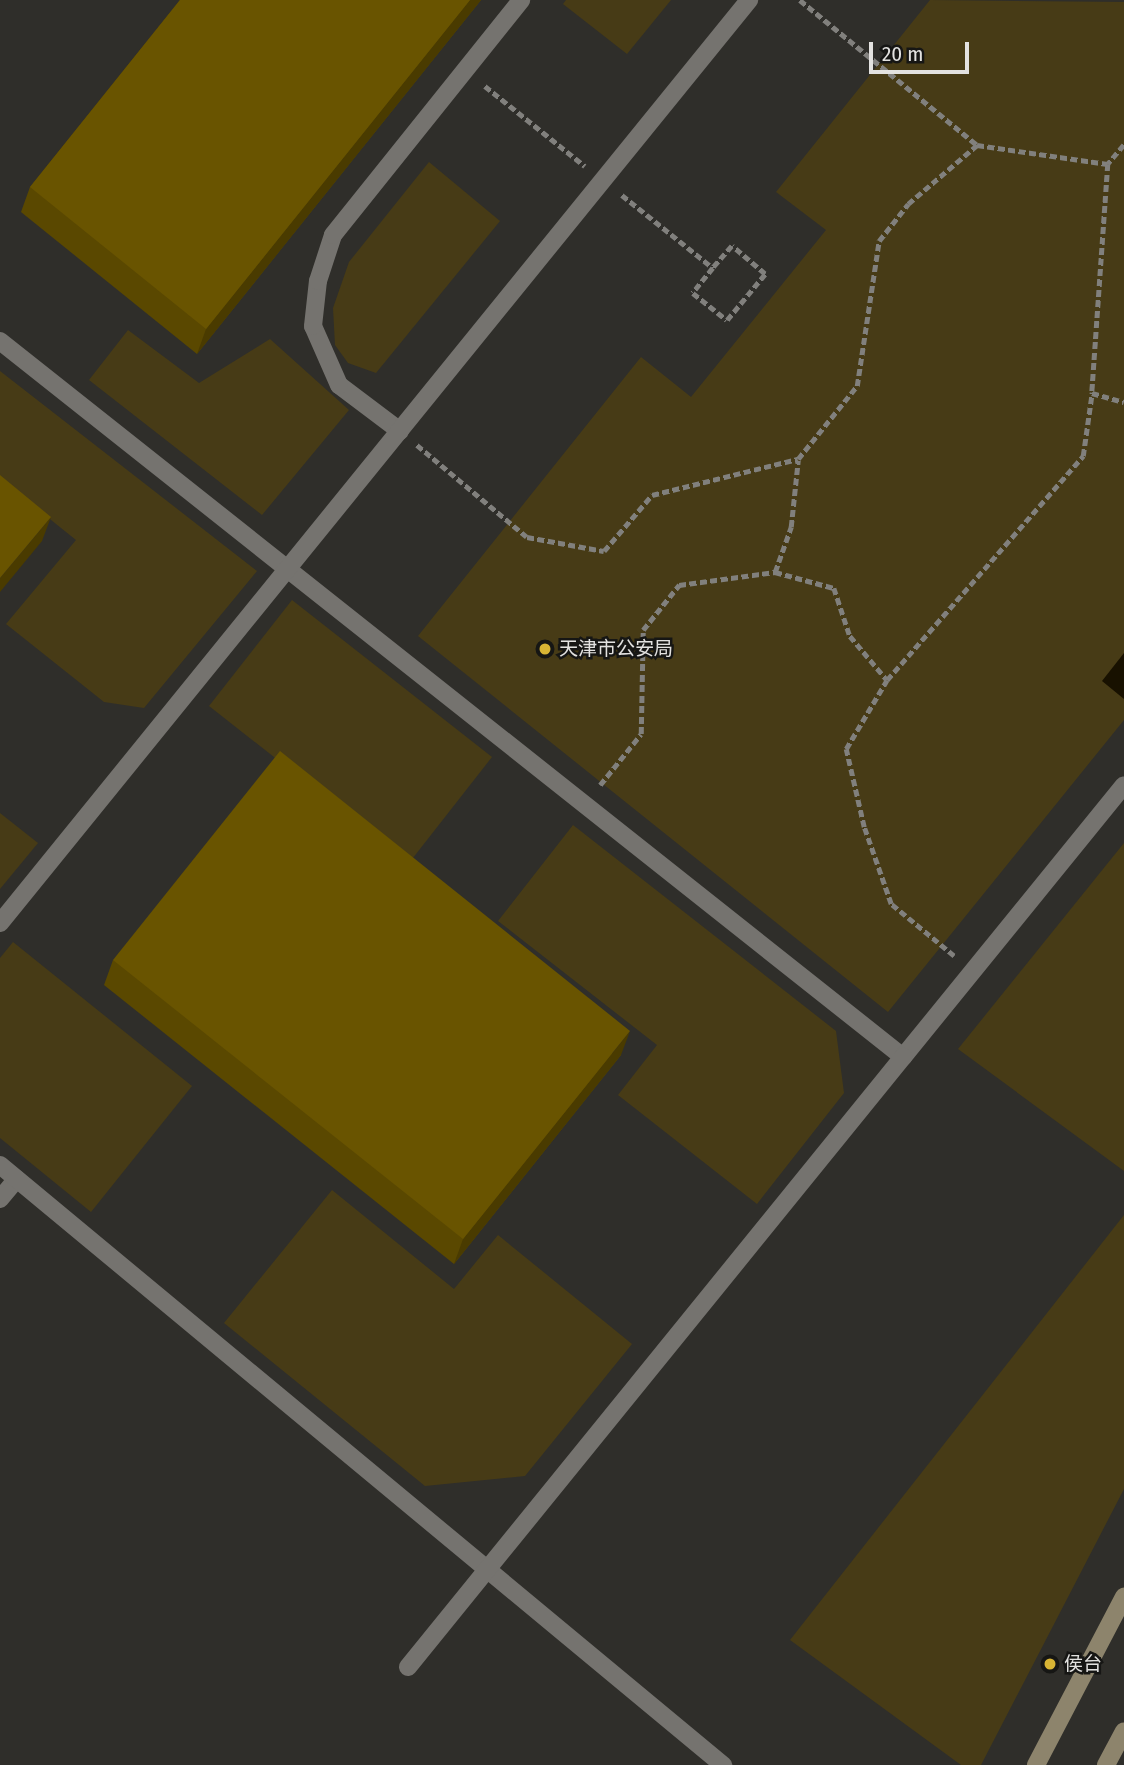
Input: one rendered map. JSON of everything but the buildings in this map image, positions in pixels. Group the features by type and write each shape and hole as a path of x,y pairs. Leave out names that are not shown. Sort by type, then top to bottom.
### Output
{"main road":[{"path":"1037,1765 1124,1597"},
{"path":"1106,1765 1124,1731"}],"street":[{"path":"400,431 339,385 313,326 318,281 333,235 521,0"},
{"path":"0,923 749,0"},
{"path":"0,341 903,1057"},
{"path":"408,1667 1124,785"},
{"path":"0,1165 723,1765"},
{"path":"0,1199 17,1179"}],"path":[{"path":"800,0 976,145 1108,164"},
{"path":"465,70 713,268"},
{"path":"775,572 791,527 798,459 857,386 879,240 908,205 976,145"},
{"path":"973,971 891,904 864,827 846,749 887,680 1083,456 1092,393 1108,164 1124,145"},
{"path":"732,246 765,274 727,320 693,293 713,268 732,246"},
{"path":"1092,393 1124,402"},
{"path":"400,431 527,537 604,551 652,495 798,459"},
{"path":"584,805 641,734 643,630 679,585 775,572 834,588 850,636 887,680"}],"shaded area":[{"path":"566,0 671,0 627,54 563,4"},
{"path":"930,0 1124,2 1124,720 888,1012 418,636 641,357 691,397 826,230 776,192"},
{"path":"429,162 500,221 376,373 348,363 335,345 333,308 349,262"},
{"path":"128,330 199,383 270,339 349,410 262,515 89,380"},
{"path":"0,371 257,571 144,708 104,702 6,624 76,540 0,479"},
{"path":"292,600 492,757 409,863 209,706"},
{"path":"1124,653 1124,699 1102,681"},
{"path":"0,813 38,843 0,889"},
{"path":"573,825 836,1031 844,1093 757,1204 618,1095 657,1045 498,921"},
{"path":"1124,843 1124,1171 958,1049"},
{"path":"13,942 192,1086 91,1212 0,1138 0,958"},
{"path":"332,1190 454,1289 498,1235 632,1344 525,1476 425,1486 224,1323"},
{"path":"1124,1215 1124,1489 981,1765 961,1765 790,1640"}],"place":[{"name":"天津市公安局","path":"545,649"},
{"name":"侯台","path":"1050,1664"}]}
